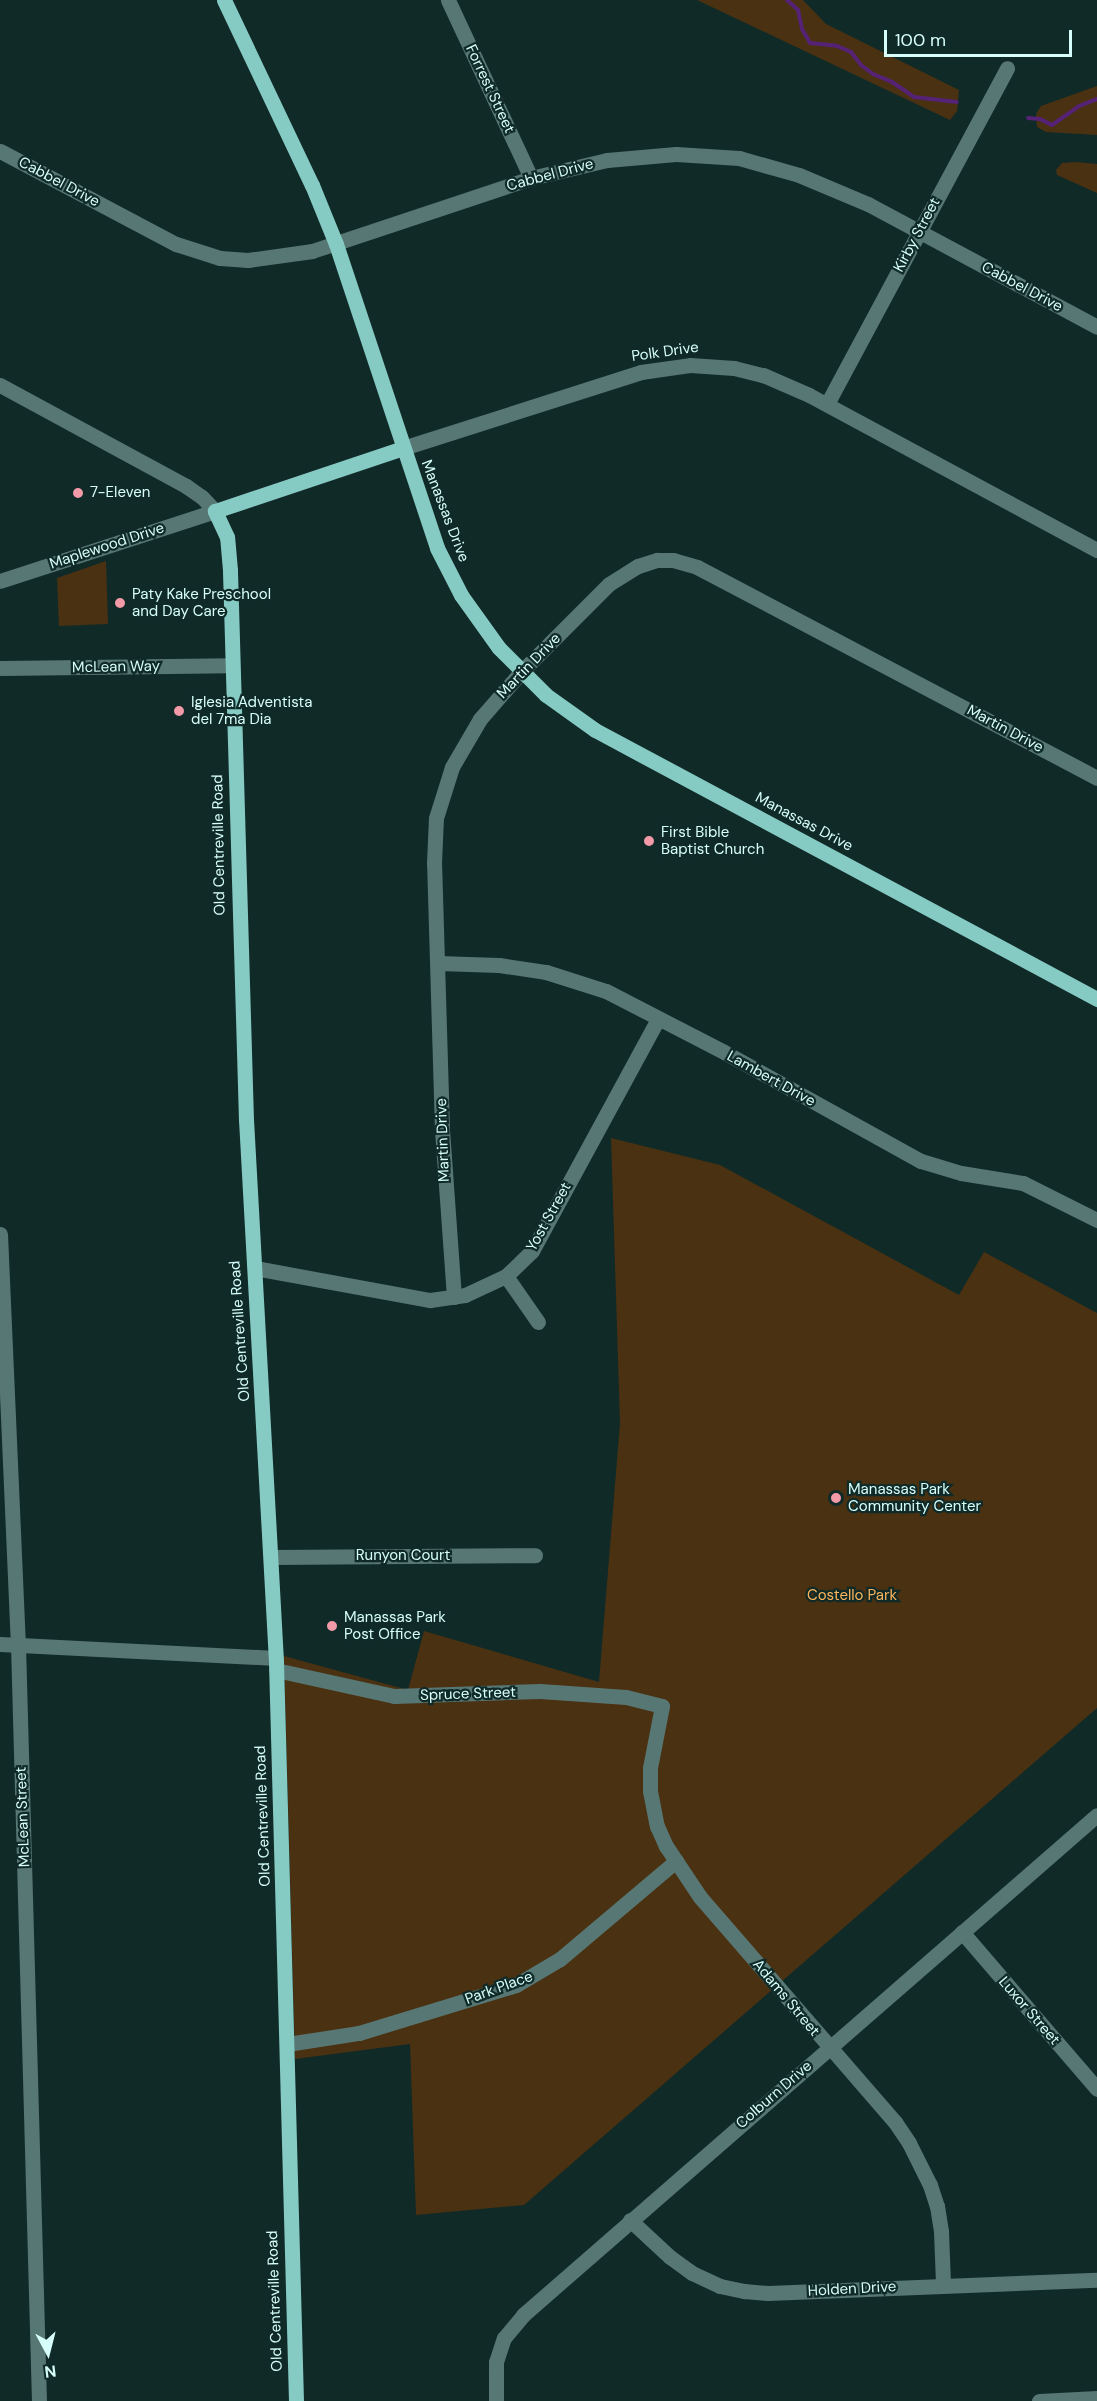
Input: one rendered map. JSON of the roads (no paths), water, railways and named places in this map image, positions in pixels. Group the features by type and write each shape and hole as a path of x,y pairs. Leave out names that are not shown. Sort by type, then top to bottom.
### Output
{"main road":[{"name":"Manassas Drive","path":"224,0 312,185 336,244 430,531 452,579 487,634 521,672 563,708 603,735 1097,999"},
{"name":"Polk Drive","path":"215,511 403,448"},
{"name":"Old Centreville Road","path":"215,511 222,524 229,552 246,1120 272,1557 276,1664 296,2401"}],"street":[{"name":"Forrest Street","path":"448,0 531,178"},
{"name":"Kirby Street","path":"827,404 1007,68"},
{"name":"Cabbel Drive","path":"0,151 176,244 198,252 239,259 271,259 336,244 531,178 572,167 635,156 676,153 739,158 772,166 843,192 1097,327"},
{"name":"Polk Drive","path":"403,448 623,377 680,365 719,366 748,371 789,385 1097,550"},
{"name":"Old Centreville Road","path":"0,386 186,486 202,496 215,511"},
{"name":"Maplewood Drive","path":"0,581 215,511"},
{"name":"Martin Drive","path":"454,1298 442,1130 434,847 441,797 452,767 471,731 521,672 617,578 649,562 681,562 704,569 1097,778"},
{"name":"McLean Way","path":"0,668 232,665"},
{"name":"Lambert Drive","path":"438,963 499,965 546,972 606,991 724,1052 921,1161 961,1173 1023,1183 1097,1220"},
{"name":"Yost Street","path":"255,1268 324,1279 409,1298 454,1298 506,1276 532,1251 658,1019"},
{"name":"McLean Street","path":"0,1234 18,1645 39,2401"},
{"path":"506,1276 538,1322"},
{"name":"Runyon Court","path":"272,1557 535,1555"},
{"name":"Spruce Street","path":"0,1644 276,1664 394,1696 540,1691 626,1697 662,1706"},
{"name":"Adams Street","path":"662,1706 650,1768 650,1791 657,1826 676,1861 700,1897 895,2122 918,2160 937,2206 941,2231 943,2284"},
{"name":"Colburn Drive","path":"496,2401 494,2386 496,2362 504,2338 536,2302 962,1932 1096,1819"},
{"name":"Park Place","path":"287,2044 359,2033 516,1984 560,1959 676,1861"},
{"name":"Luxor Street","path":"962,1932 1097,2089"},
{"name":"Holden Drive","path":"630,2220 669,2257 692,2273 720,2286 744,2291 768,2293 943,2284 1097,2280"},
{"path":"1039,2401 1097,2398"}],"waterway":[{"path":"787,0 798,10 802,29 810,43 837,46 851,52 861,65 873,74 892,82 914,97 957,102"},
{"path":"1028,118 1040,119 1052,125 1079,106 1097,99"}],"place":[{"name":"7-Eleven","path":"78,493"},
{"name":"Paty Kake Preschool and Day Care","path":"120,603"},
{"name":"Iglesia Adventista del 7ma Dia","path":"179,711"},
{"name":"First Bible Baptist Church","path":"649,841"},
{"name":"Manassas Park Community Center","path":"836,1498"},
{"name":"Manassas Park Post Office","path":"332,1626"}],"park label":[{"name":"Costello Park","path":"852,1596"}]}
